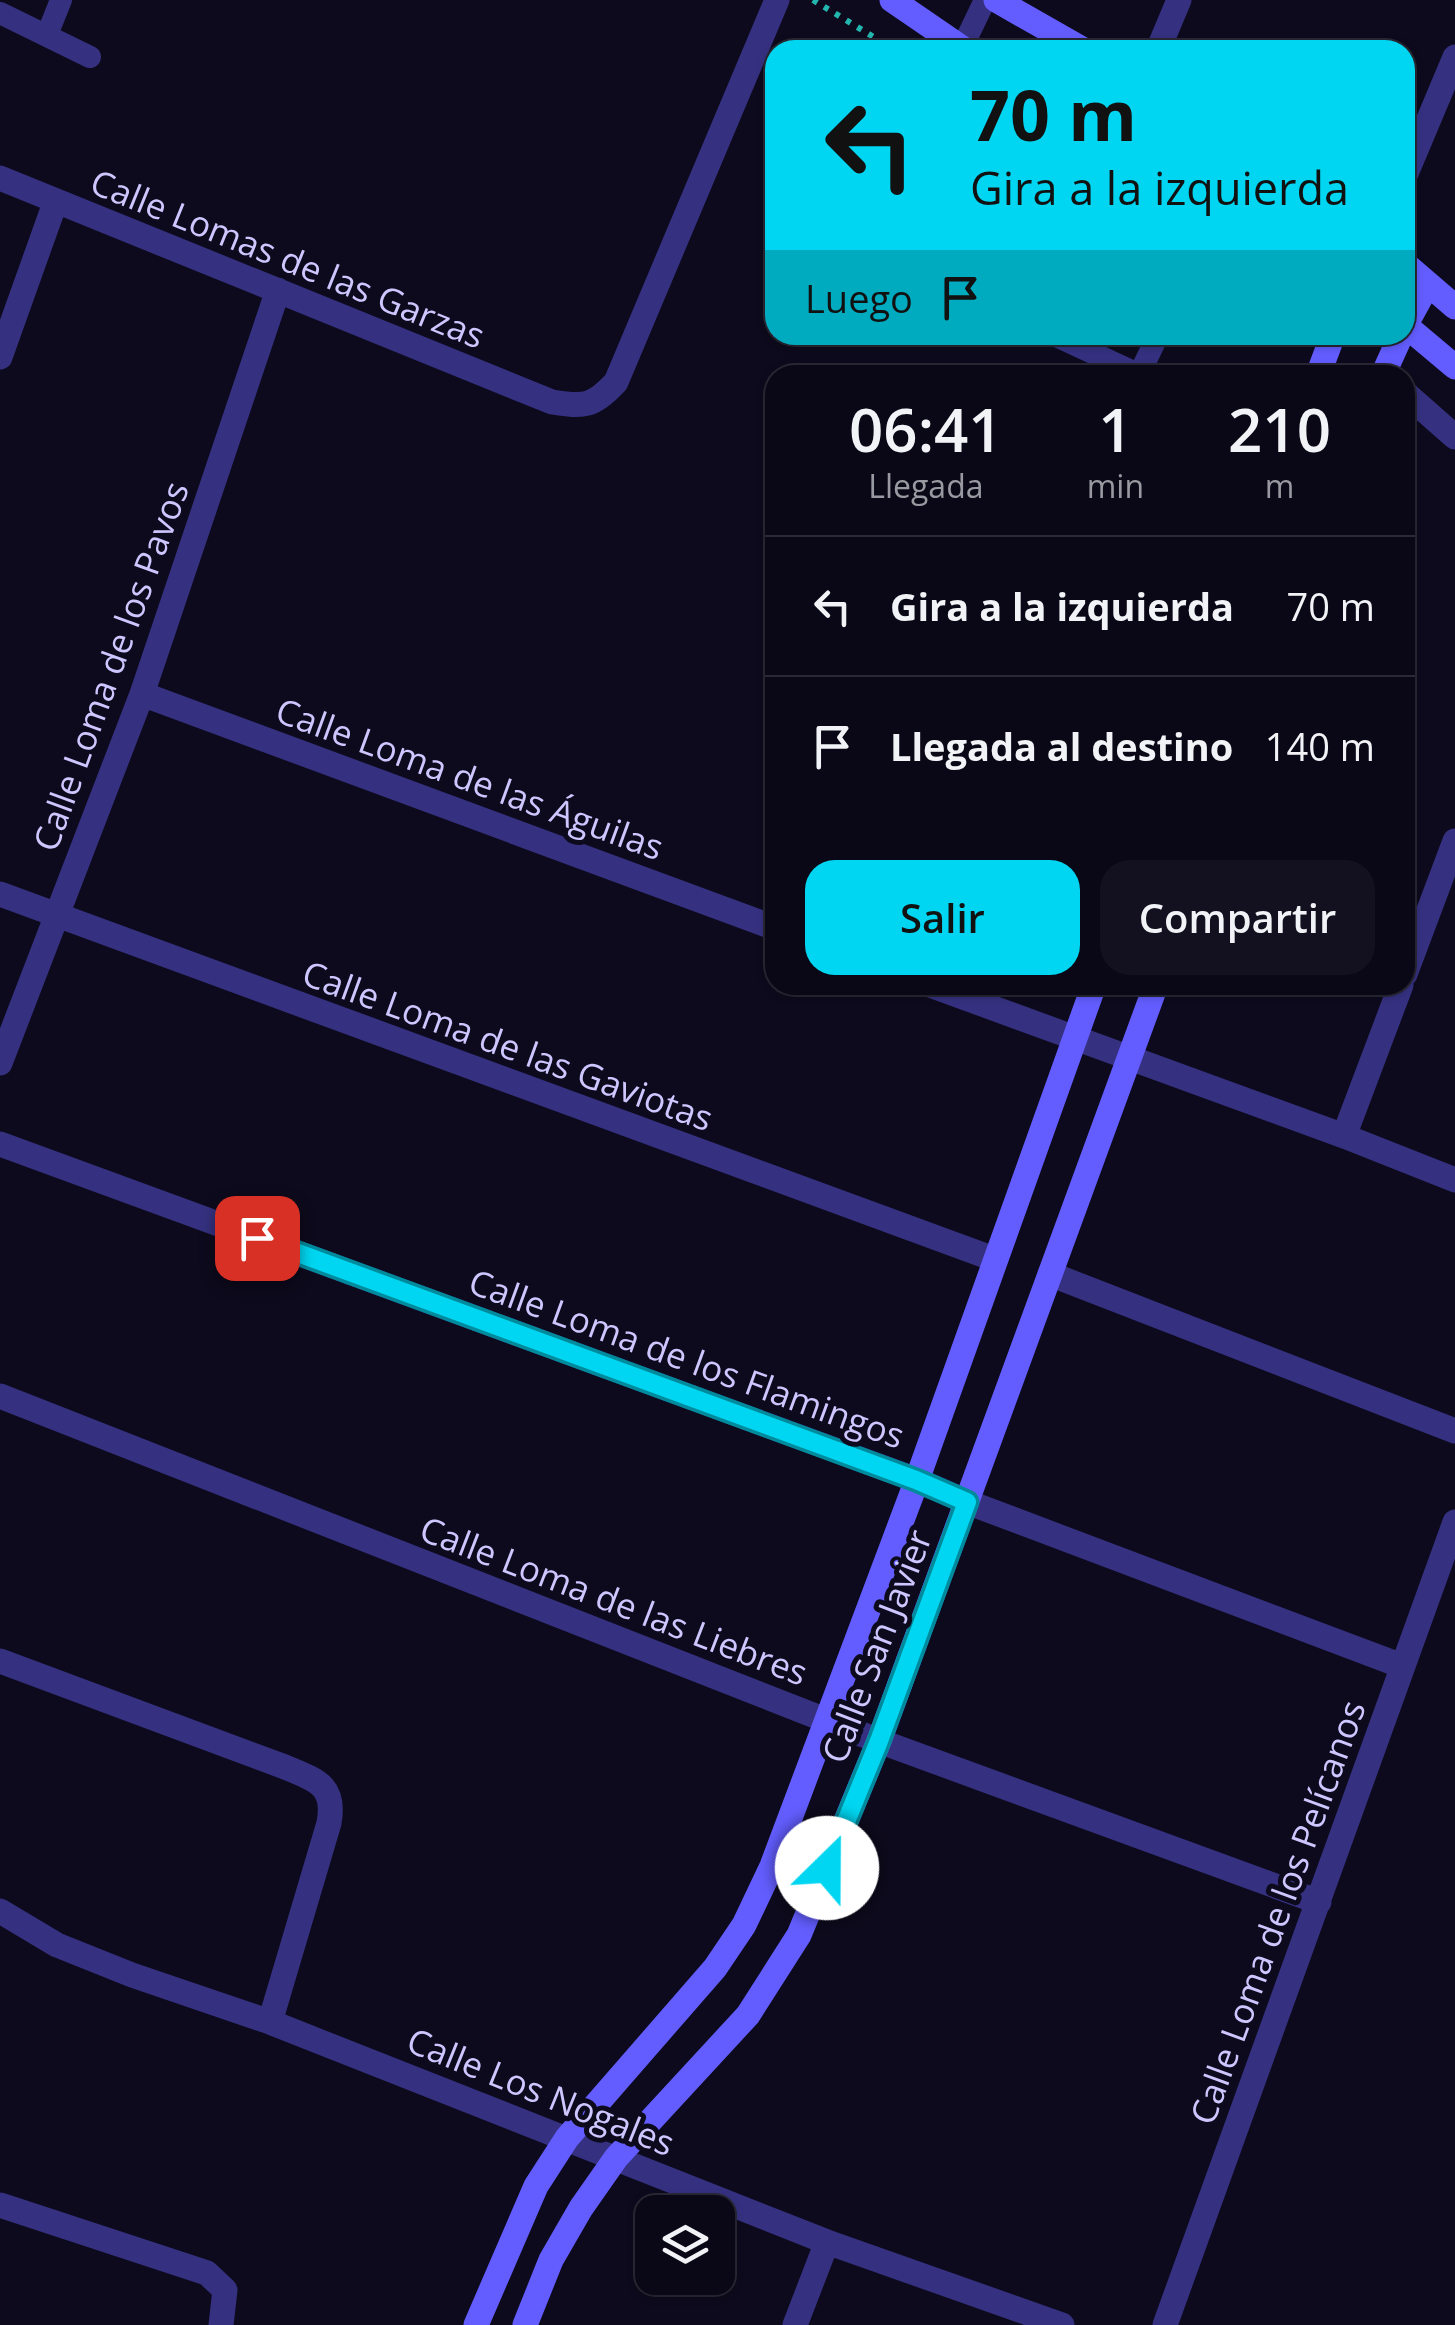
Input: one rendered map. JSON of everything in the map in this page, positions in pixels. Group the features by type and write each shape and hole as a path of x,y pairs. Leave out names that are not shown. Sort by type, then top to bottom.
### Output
{"street":[{"name":"Calle Lomas de las Garzas","path":"0,178 552,402 581,407 601,398 616,382 777,0"},
{"path":"892,0 950,40"},
{"path":"996,0 1066,40"},
{"path":"1162,40 1178,0"},
{"path":"1415,152 1455,57"},
{"path":"0,357 55,203"},
{"path":"1415,273 1455,308"},
{"path":"1415,308 1428,284"},
{"name":"Calle Loma de los Pavos","path":"0,1063 142,694 278,290"},
{"path":"1415,334 1455,367"},
{"path":"1415,402 1455,437"},
{"name":"Calle Loma de las Águilas","path":"142,694 765,924"},
{"path":"1415,947 1455,841"},
{"name":"Calle Loma de las Gaviotas","path":"0,894 994,1259"},
{"path":"957,995 1455,1180"},
{"name":"Calle San Javier","path":"476,2325 536,2186 567,2138 716,1968 744,1924 772,1866 1090,995"},
{"name":"Calle San Javier","path":"525,2325 551,2260 580,2208 616,2158 748,2015 806,1918 879,1741 1152,995"},
{"path":"1344,1136 1397,995"},
{"name":"Calle Loma de los Flamingos","path":"0,1144 916,1480 1402,1666"},
{"path":"1050,1274 1455,1430"},
{"name":"Calle Loma de las Liebres","path":"0,1396 879,1741 1318,1902"},
{"name":"Calle Loma de los Pelícanos","path":"1165,2325 1455,1522"},
{"path":"0,1660 312,1778 327,1789 332,1804 329,1823 270,2022"},
{"name":"Calle Los Nogales","path":"0,1910 57,1944 132,1974 270,2022 828,2242 1062,2325"},
{"path":"0,2205 207,2272 225,2290 221,2325"},
{"path":"795,2325 828,2242"}],"lane":[{"path":"47,36 61,0"},
{"path":"967,40 985,0"},
{"path":"0,12 90,57"},
{"path":"1076,345 1118,365"}],"path":[{"path":"813,0 879,40"}],"route":[{"path":"257,1238 967,1502 879,1741 827,1868"}]}
